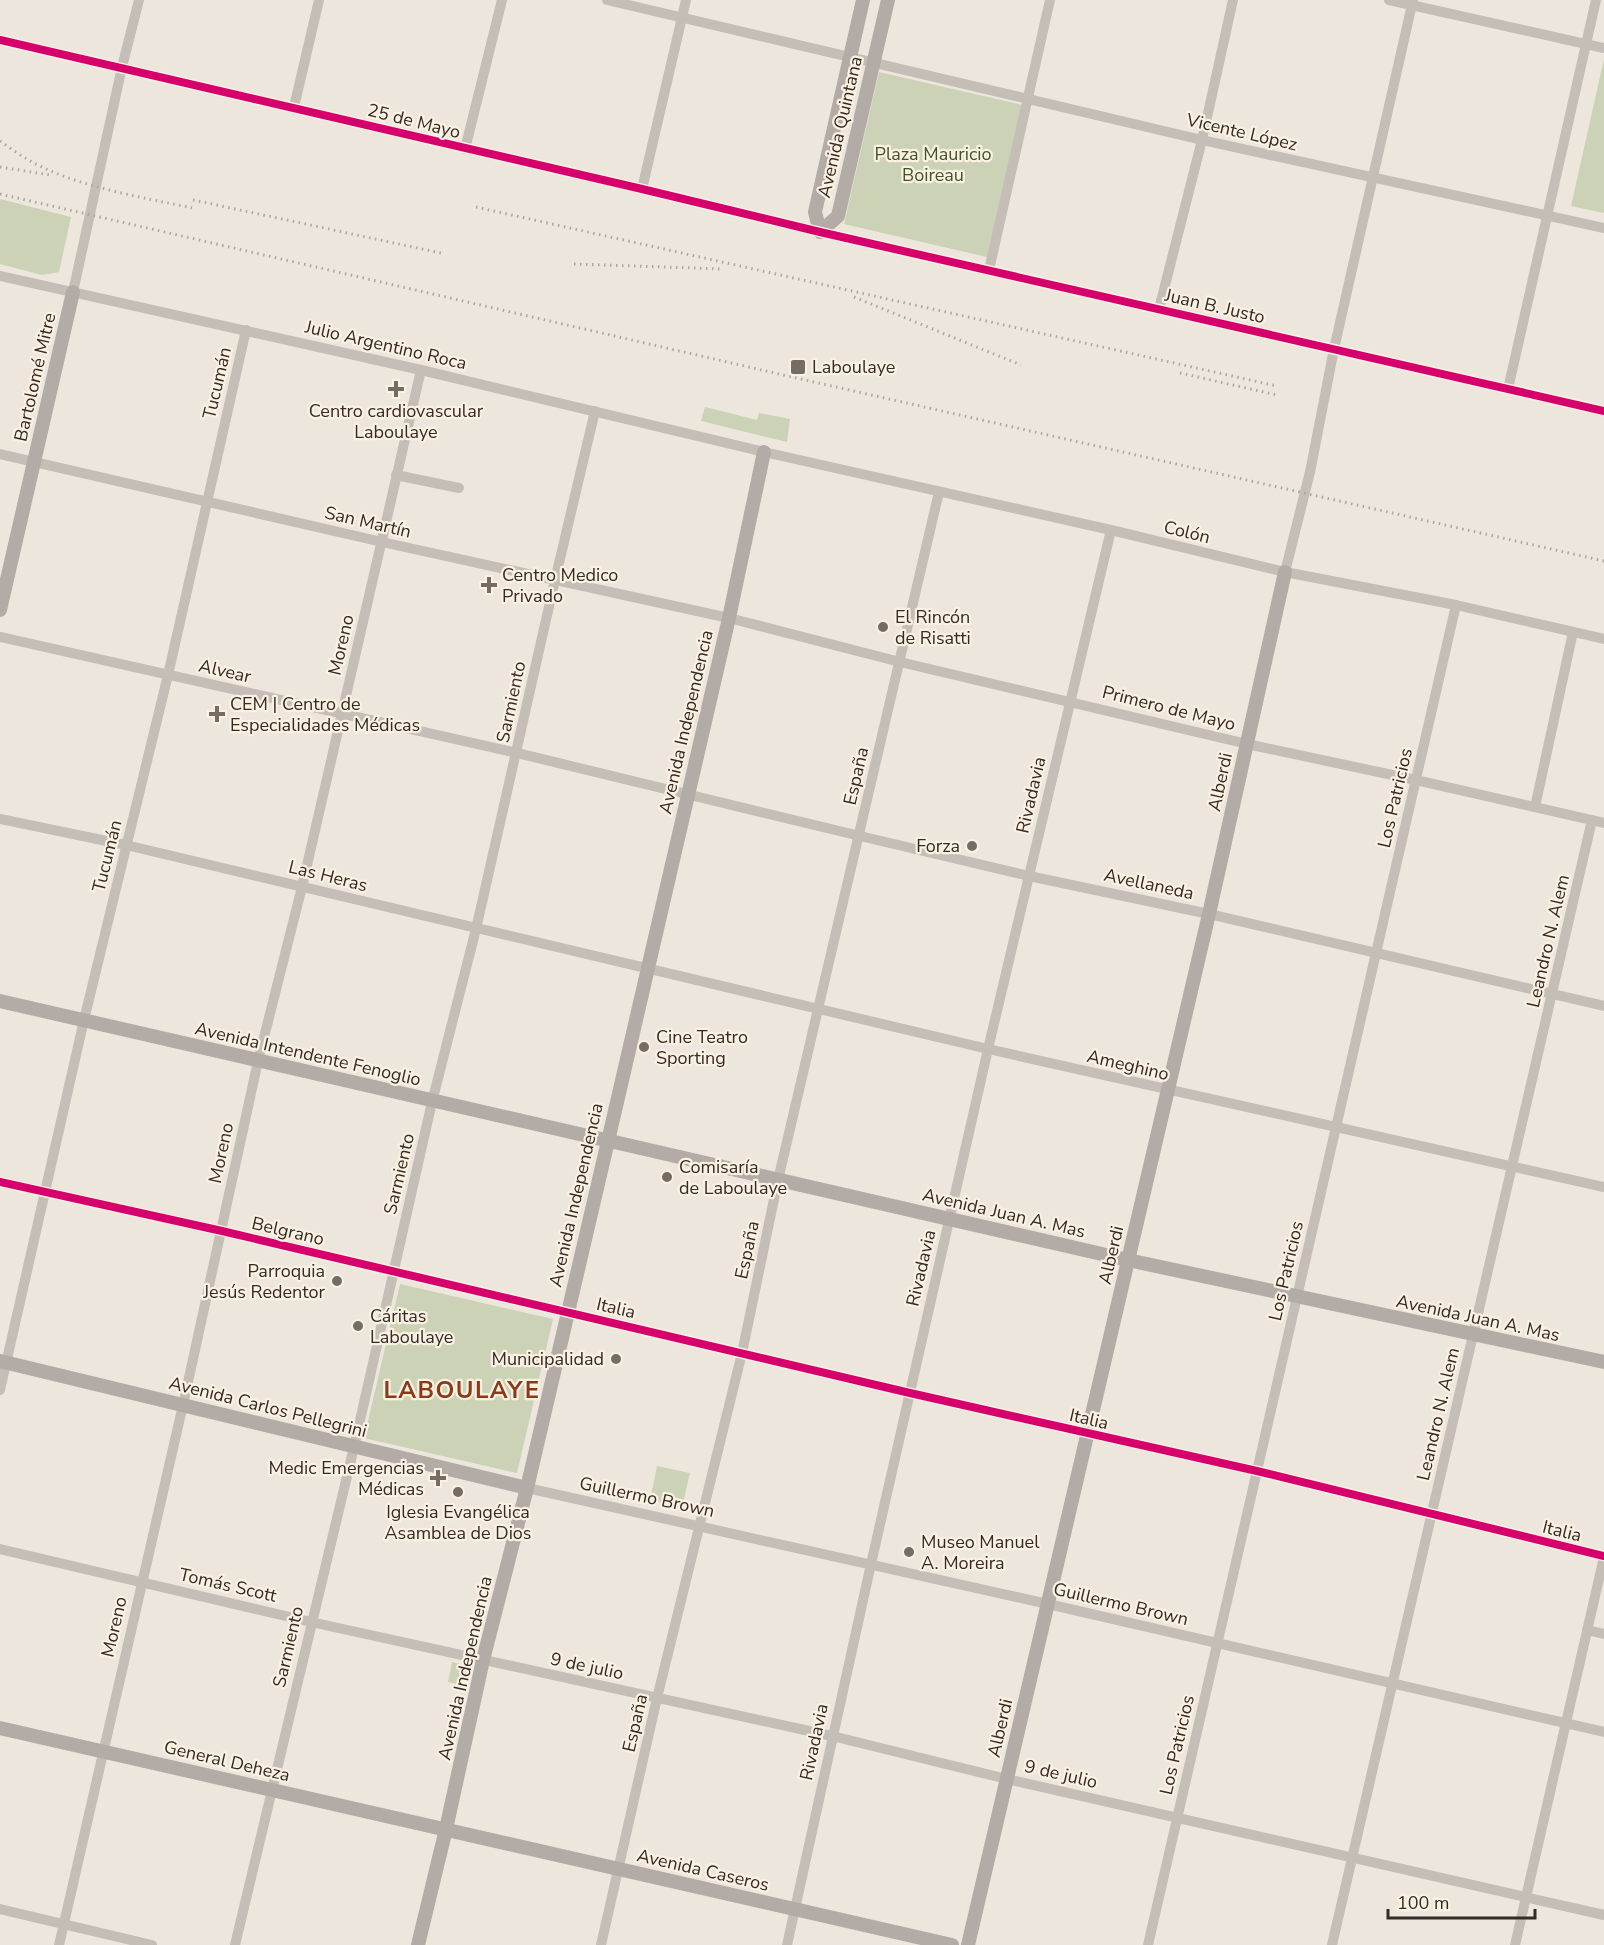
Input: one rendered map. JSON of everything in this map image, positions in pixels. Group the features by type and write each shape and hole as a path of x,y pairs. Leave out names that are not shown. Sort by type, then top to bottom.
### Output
{"main road":[{"name":"Avenida Quintana","path":"863,0 815,212 820,232 838,216 888,0"},
{"name":"Bartolomé Mitre","path":"0,610 73,292"},
{"name":"Avenida Independencia","path":"418,1945 483,1660 527,1488 608,1141 729,618 764,452"},
{"name":"Alberdi","path":"968,1945 1209,914 1285,572"},
{"name":"Avenida Intendente Fenoglio","path":"0,1001 608,1141"},
{"name":"Avenida Juan A. Mas","path":"608,1141 1128,1260 1604,1362"},
{"name":"Avenida Carlos Pellegrini","path":"3,1362 527,1488"},
{"name":"General Deheza","path":"0,1728 446,1829"},
{"name":"Avenida Caseros","path":"446,1829 952,1945"}],"street":[{"path":"73,292 122,67 139,0"},
{"path":"294,107 319,0"},
{"path":"465,150 502,0"},
{"name":"Vicente López","path":"607,0 1372,179 1604,228"},
{"path":"642,189 686,0"},
{"path":"989,270 1050,0"},
{"path":"1159,309 1202,140 1233,0"},
{"path":"1389,0 1412,3 1604,48"},
{"path":"1508,389 1596,0"},
{"path":"1285,572 1310,472 1334,349 1412,3"},
{"name":"25 de Mayo","path":"0,40 820,232"},
{"name":"Juan B. Justo","path":"820,232 1604,411"},
{"name":"Julio Argentino Roca","path":"0,276 421,369 764,452"},
{"name":"Tucumán","path":"0,1390 3,1362 46,1192 84,1020 168,675 246,330"},
{"name":"Moreno","path":"59,1945 183,1405 258,1061 302,887 421,369"},
{"name":"Sarmiento","path":"235,1945 354,1448 432,1102 476,929 555,580 596,411"},
{"name":"Colón","path":"764,452 1112,530 1285,572 1456,605 1604,639"},
{"name":"San Martín","path":"0,454 381,542 729,618"},
{"path":"396,475 459,488"},
{"name":"España","path":"601,1945 657,1698 742,1353 778,1180 820,1009 939,492"},
{"name":"Rivadavia","path":"787,1945 832,1736 988,1049 1112,530"},
{"name":"Los Patricios","path":"1148,1945 1456,605"},
{"name":"Primero de Mayo","path":"729,618 900,662 1247,744 1604,823"},
{"path":"1535,807 1573,632"},
{"name":"Alvear","path":"0,638 517,753 687,795"},
{"name":"Avellaneda","path":"687,795 1029,876 1209,914 1604,1006"},
{"name":"Las Heras","path":"0,819 126,845 647,968"},
{"name":"Leandro N. Alem","path":"1332,1945 1592,820"},
{"name":"Ameghino","path":"647,968 1168,1091 1604,1188"},
{"name":"Belgrano","path":"0,1182 568,1312"},
{"name":"Italia","path":"568,1312 910,1393 1257,1471 1604,1557"},
{"name":"Guillermo Brown","path":"527,1488 1048,1604 1604,1732"},
{"name":"Tomás Scott","path":"0,1550 483,1660"},
{"path":"1515,1945 1604,1557"},
{"path":"1587,1630 1604,1634"},
{"name":"9 de julio","path":"483,1660 832,1736 1352,1859 1604,1915"},
{"path":"0,1909 152,1945"}],"green space":[{"path":"1604,59 1604,213 1571,206"},
{"name":"Plaza Mauricio Boireau","path":"879,72 1022,105 987,257 844,224"},
{"path":"0,199 71,217 59,272 42,275 0,264"},
{"path":"705,407 757,420 759,413 790,419 787,442 701,421"},
{"path":"400,1284 553,1319 517,1473 364,1438"},
{"path":"657,1466 690,1473 682,1507 650,1500"},
{"path":"452,1662 471,1666 466,1686 448,1682"}],"railway":[{"path":"0,141 27,159 65,176 107,190 192,208"},
{"path":"0,167 50,175"},
{"path":"0,194 1604,561"},
{"path":"193,200 441,253"},
{"path":"476,207 1277,386"},
{"path":"574,264 723,269"},
{"path":"854,297 1021,365"},
{"path":"1180,373 1277,395"}],"cycle path":[{"path":"0,40 820,232 1604,411"},
{"path":"0,1182 222,1231 910,1393 1257,1471 1604,1556"}],"place":[{"name":"Laboulaye","path":"798,367"},
{"name":"Centro cardiovascular Laboulaye","path":"396,389"},
{"name":"Centro Medico Privado","path":"489,585"},
{"name":"El Rincón de Risatti","path":"883,627"},
{"name":"CEM | Centro de Especialidades Médicas","path":"217,714"},
{"name":"Forza","path":"972,846"},
{"name":"Cine Teatro Sporting","path":"644,1047"},
{"name":"Comisaría de Laboulaye","path":"667,1177"},
{"name":"Parroquia Jesús Redentor","path":"337,1281"},
{"name":"Cáritas Laboulaye","path":"358,1326"},
{"name":"Municipalidad","path":"616,1359"},
{"name":"Medic Emergencias Médicas","path":"438,1478"},
{"name":"Iglesia Evangélica Asamblea de Dios","path":"458,1492"},
{"name":"Museo Manuel A. Moreira","path":"909,1552"}],"district":[{"name":"LABOULAYE","path":"462,1390"}]}
